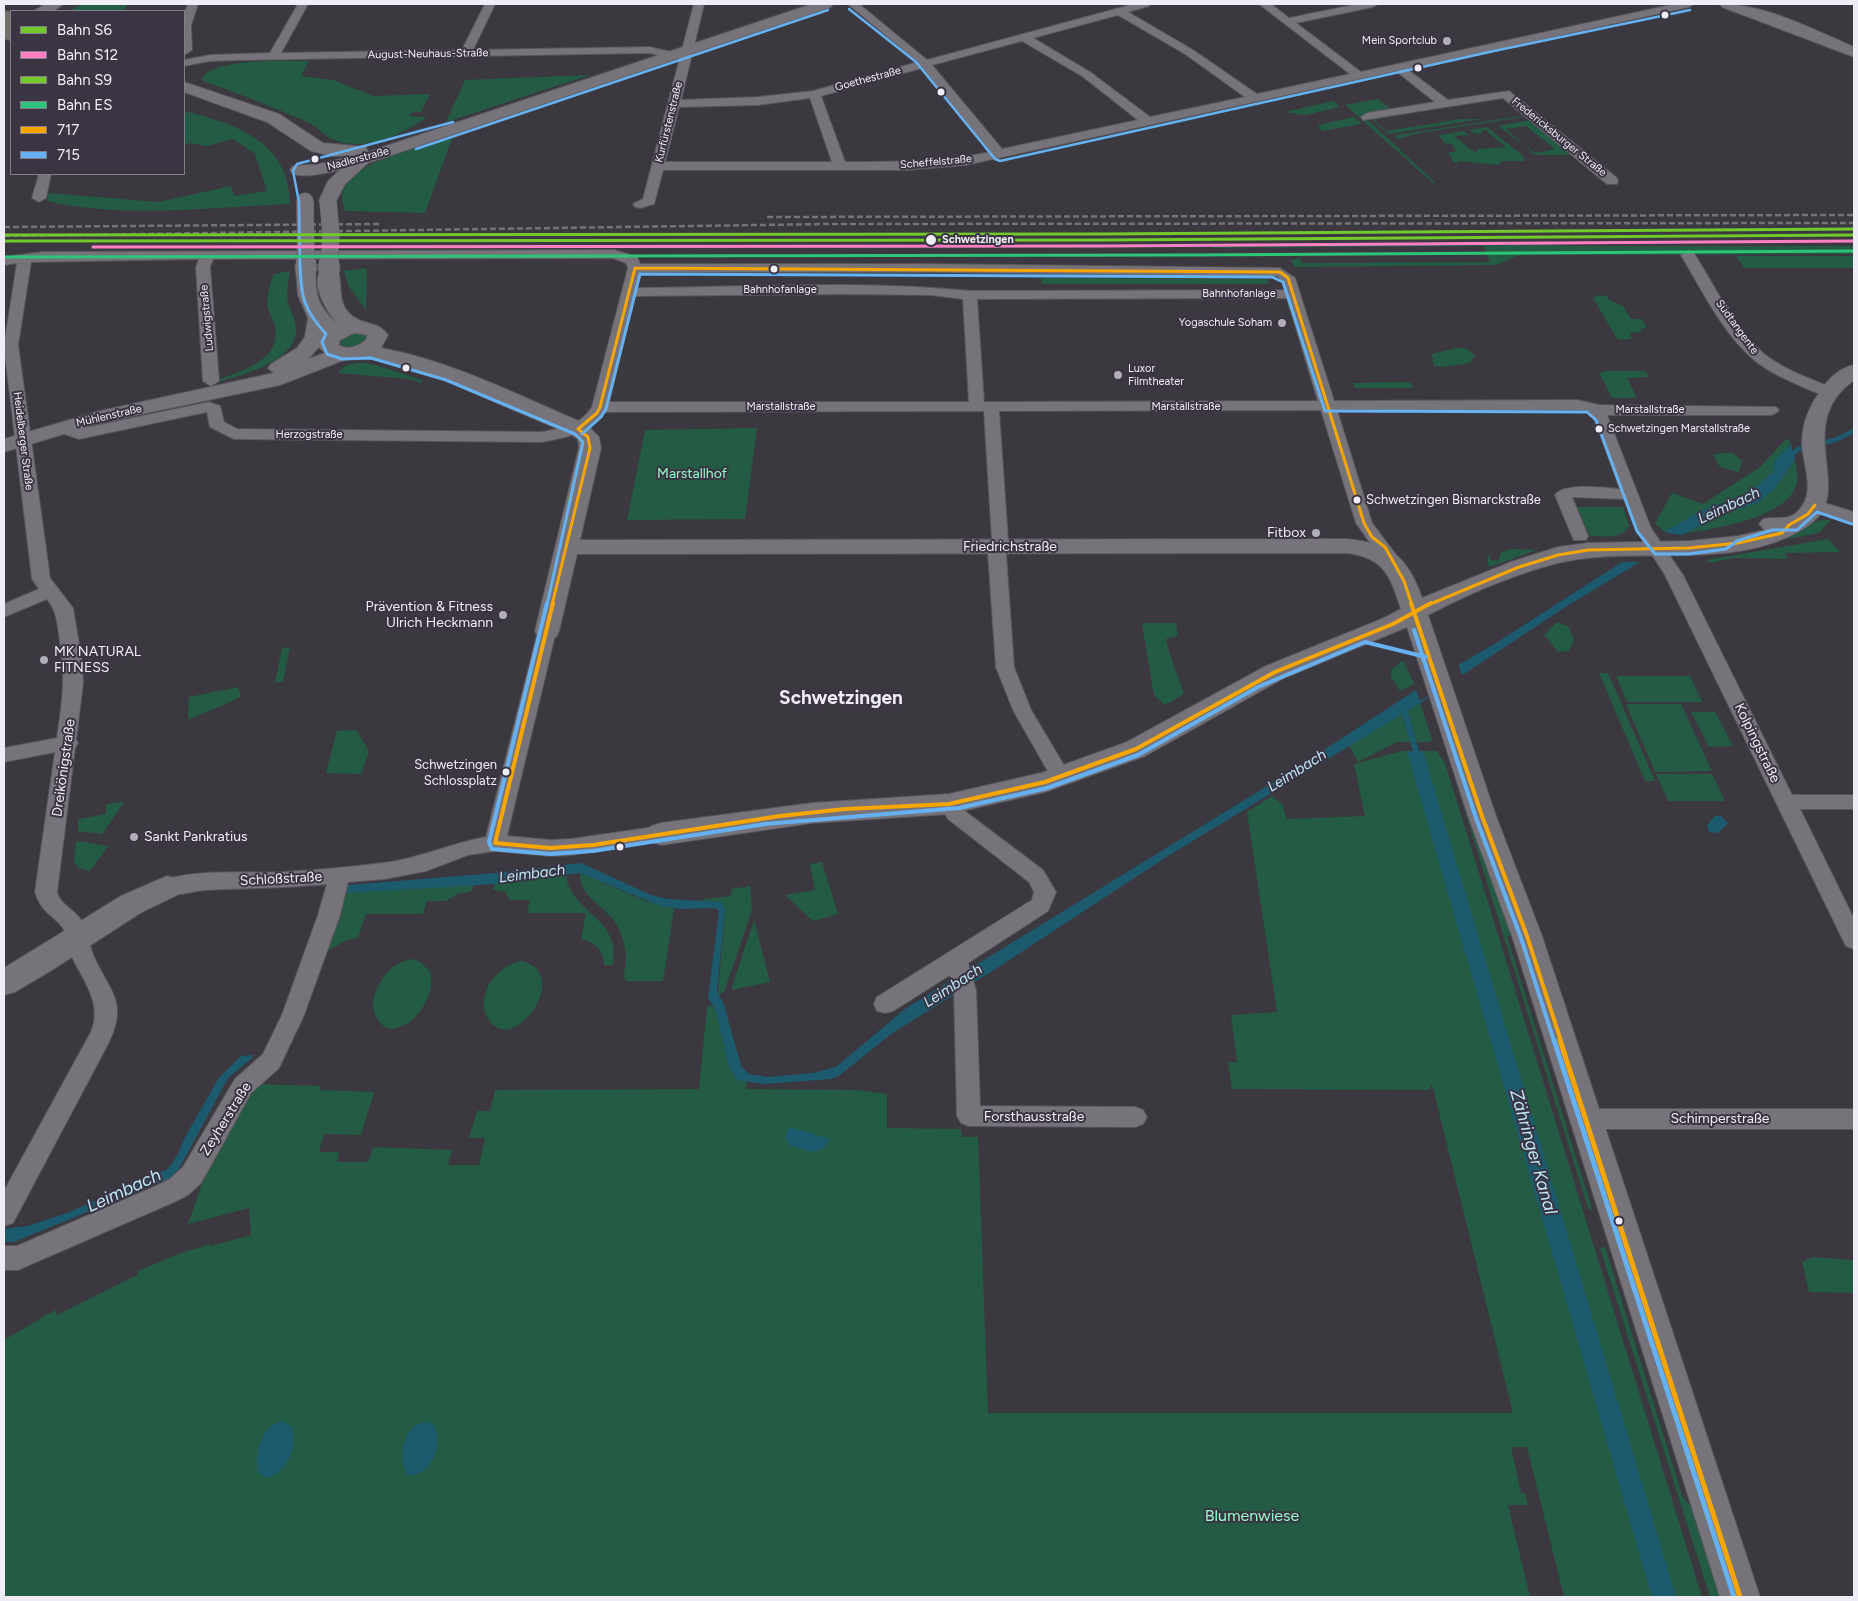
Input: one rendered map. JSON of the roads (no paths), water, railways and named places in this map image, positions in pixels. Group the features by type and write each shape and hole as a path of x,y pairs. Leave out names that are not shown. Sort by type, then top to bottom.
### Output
{"main road":[{"path":"43,10 57,4"},
{"name":"Nadlerstraße","path":"299,170 365,155 455,128 826,4"},
{"path":"1721,4 1727,4 1791,26 1854,52"},
{"path":"1742,4 1786,22 1791,26"},
{"path":"186,92 273,118 285,124 306,142 324,149 365,155"},
{"path":"186,92 258,127 284,147 299,170 305,201 307,293 318,318 334,334"},
{"path":"306,142 318,166 328,201 331,233 328,288 338,315 353,327"},
{"path":"328,201 337,180 365,155"},
{"name":"Mühlenstraße","path":"13,443 100,417 267,373 304,353 314,338 318,318"},
{"path":"342,353 336,352 329,346 328,342 334,334 353,327 373,330 371,345 384,354 448,374 578,429 588,437 590,444 547,631"},
{"name":"Mühlenstraße","path":"214,387 274,381 342,353 371,345"},
{"path":"661,834 812,813 949,804 1061,777 1136,749 1269,675 1365,636 1455,592 1519,567 1558,555 1608,549 1689,548 1724,543 1738,544 1782,533 1789,525 1808,514 1815,505 1820,487 1814,448 1814,425 1830,392 1845,377 1854,372"},
{"name":"Friedrichstraße","path":"567,547 1347,546 1369,549 1426,586 1455,592"},
{"path":"1396,568 1415,612 1498,864 1527,936 1740,1597"},
{"path":"1365,636 1428,651"},
{"name":"Schloßstraße","path":"4,983 127,906 167,887"}],"street":[{"path":"185,25 193,4"},
{"path":"273,57 303,4"},
{"path":"466,53 490,4"},
{"name":"Kurfürstenstraße","path":"640,204 649,201 673,104 679,52 699,4"},
{"path":"853,4 905,45 924,64 1000,155"},
{"name":"Goethestraße","path":"673,104 758,101 814,94 1145,4"},
{"path":"1264,4 1289,21 1358,75"},
{"path":"1289,21 1373,4"},
{"name":"Scheffelstraße","path":"658,166 928,165 1000,155 1679,4 1689,4"},
{"path":"1119,11 1189,52 1254,98"},
{"path":"1024,37 1086,74 1147,121"},
{"name":"August-Neuhaus-Straße","path":"185,63 223,57 649,50 679,52"},
{"path":"185,70 259,57"},
{"path":"1398,66 1444,103"},
{"path":"186,92 187,76 197,67"},
{"path":"814,94 840,166"},
{"name":"Fredericksburger Straße","path":"1444,103 1506,94 1612,181"},
{"path":"1367,117 1444,103"},
{"path":"39,198 45,175"},
{"path":"4,261 25,258 208,255 614,254 632,260 635,268 600,407 597,413 578,429"},
{"name":"Ludwigstraße","path":"208,255 203,266 214,387"},
{"name":"Südtangente","path":"1688,255 1732,323 1757,355 1784,373 1830,392"},
{"name":"Heidelberger Straße","path":"25,258 11,303 13,443 41,579 50,591"},
{"name":"Bahnhofanlage","path":"629,292 931,291 970,295 1292,294 1288,278 1280,272 1272,271 635,268"},
{"path":"931,291 927,284 927,278 936,269"},
{"path":"1006,270 1014,277 1014,286 1006,294"},
{"path":"1292,294 1364,523 1372,537 1385,547 1396,568"},
{"path":"970,295 1000,540 997,554 1005,667 1022,710 1061,777"},
{"name":"Marstallstraße","path":"600,407 1576,405 1588,406 1597,410 1772,410"},
{"name":"Herzogstraße","path":"61,428 79,434 209,407 215,409 216,424 234,434 541,437 578,429"},
{"name":"Kolpingstraße","path":"1597,410 1604,423 1643,528 1674,575 1854,940"},
{"path":"1580,536 1563,495 1567,492 1630,494"},
{"path":"1815,505 1854,518"},
{"path":"4,611 50,591"},
{"name":"Dreikönigstraße","path":"50,591 64,608 74,662 74,683 68,743 46,892 48,901 53,908 73,926 77,939"},
{"path":"495,843 547,631"},
{"path":"4,755 68,743"},
{"path":"1786,802 1854,802"},
{"path":"885,1004 960,974 1041,905 1045,892 1036,876 955,814 949,804"},
{"name":"Schloßstraße","path":"167,887 203,882 285,880 412,867 440,859 466,848 495,843 550,848 571,847 661,834"},
{"name":"Zeyherstraße","path":"4,1258 18,1258 165,1194 179,1187 192,1175 243,1086 271,1061 282,1041 329,915 340,875"},
{"path":"4,1215 105,1024 107,1014 105,1005 77,939"},
{"name":"Forsthausstraße","path":"960,974 969,1116 1135,1118"},
{"name":"Schimperstraße","path":"1586,1120 1854,1119"}],"water":[{"path":"1791,444 1795,459 1775,488 1759,502 1725,514 1681,535 1664,532 1703,510 1748,494 1773,472 1775,460"},
{"name":"Zähringer Kanal","path":"1622,562 1640,562 1567,606 1408,711 1419,751 1423,751 1676,1597 1652,1597 1408,755 1408,752 1413,751 1402,714 1168,856 997,968 891,1034 840,1075 831,1079 764,1084 738,1080 729,1067 716,1011 708,998 719,911 715,908 679,909 661,906 580,873 494,884 346,893 348,885 496,873 581,863 651,895 668,899 721,902 725,909 717,990 724,1005 741,1066 749,1074 768,1077 813,1073 836,1067 905,1009 1290,772 1416,690 1496,643"},
{"path":"1715,816 1721,816 1728,823 1718,833 1709,832 1707,825"},
{"path":"253,1055 251,1059 228,1078 175,1176 14,1242 4,1242 4,1229 28,1226 67,1213 168,1169 218,1079 241,1056"},
{"path":"789,1127 830,1139 823,1149 812,1152 791,1146 785,1138"},
{"path":"283,1421 292,1427 292,1451 280,1470 267,1478 259,1473 257,1466 258,1450 261,1441 270,1428 276,1423"},
{"path":"423,1422 432,1423 436,1431 437,1448 434,1457 423,1471 408,1475 403,1461 404,1445 411,1430"}],"waterway":[{"name":"Leimbach","path":"1818,444 1835,440 1854,431"},
{"name":"Leimbach","path":"1788,459 1798,449 1809,446"}],"railway":[{"path":"767,217 1854,215"},
{"path":"4,236 828,224 1854,223"},
{"path":"4,227 379,224"}],"rail line":[{"name":"S9","path":"4,235 1103,234 1854,229"},
{"name":"S6","path":"4,241 1103,240 1854,235"},
{"name":"S12","path":"93,247 1103,246 1854,241"},
{"name":"ES","path":"4,257 1192,255 1854,251"}],"place":[{"name":"Mein Sportclub","path":"1447,41"},
{"name":"Schwetzingen","path":"931,240"},
{"name":"Yogaschule Soham","path":"1282,323"},
{"name":"Luxor Filmtheater","path":"1118,375"},
{"name":"Schwetzingen Marstallstraße","path":"1599,429"},
{"name":"Schwetzingen Bismarckstraße","path":"1357,500"},
{"name":"Fitbox","path":"1316,533"},
{"name":"Prävention & Fitness Ulrich Heckmann","path":"503,615"},
{"name":"MK NATURAL FITNESS","path":"44,660"},
{"name":"Schwetzingen Schlossplatz","path":"506,772"},
{"name":"Sankt Pankratius","path":"134,837"}],"district":[{"name":"Schwetzingen","path":"841,698"}],"park label":[{"name":"Marstallhof","path":"692,474"},
{"name":"Blumenwiese","path":"1252,1516"}]}
